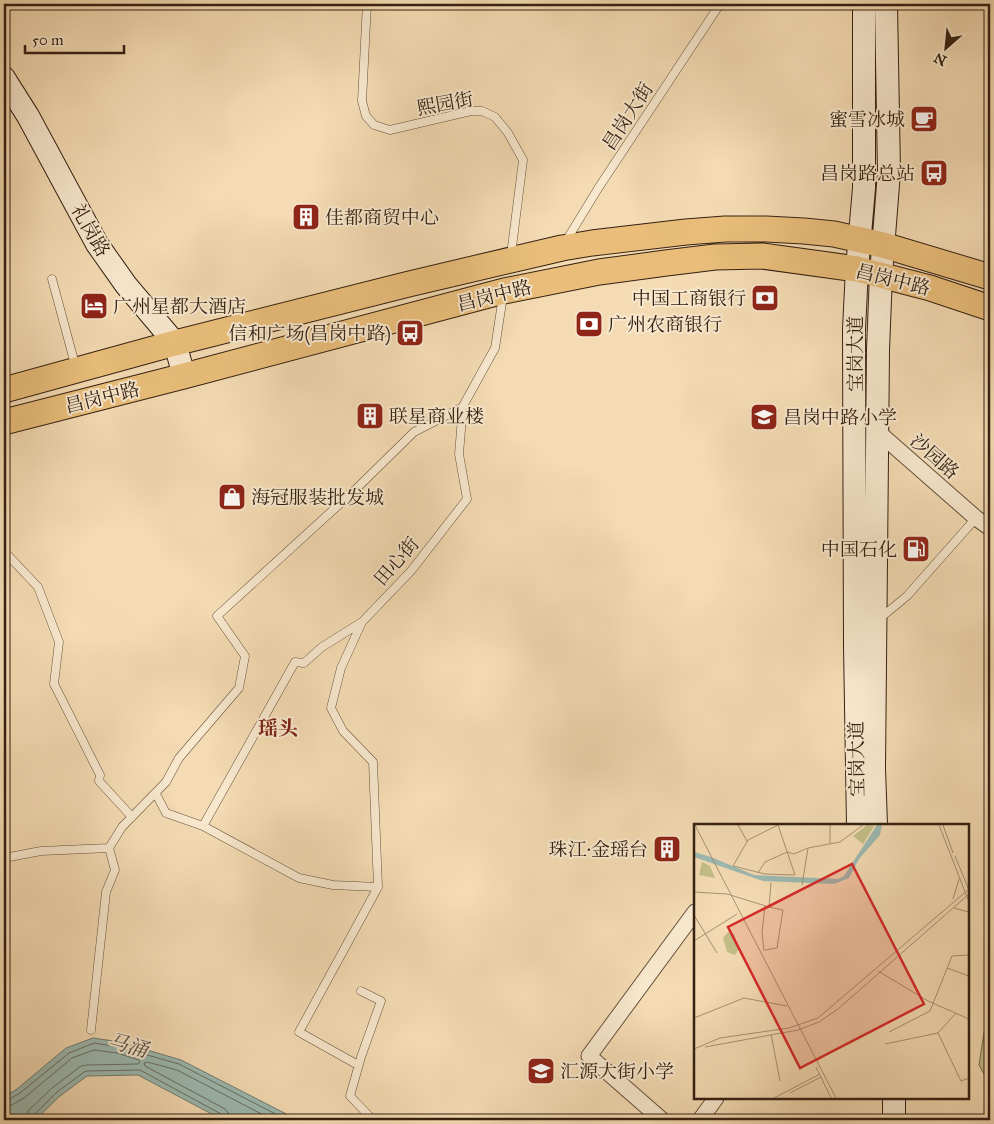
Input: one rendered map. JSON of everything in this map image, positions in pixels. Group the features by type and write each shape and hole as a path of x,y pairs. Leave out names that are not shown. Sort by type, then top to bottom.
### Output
{"main road":[{"name":"宝岗大道","path":"864,4 864,188 871,242 881,274 878,350 874,768 876,824"},
{"name":"宝岗大道","path":"858,824 854,338 857,269 871,242 889,172 886,4"},
{"name":"礼岗路","path":"4,78 32,124 97,244 126,285 175,343 184,376"},
{"name":"昌岗中路","path":"4,390 244,325 562,248 686,232 725,229 766,229 834,234 871,242 990,277"},
{"name":"昌岗中路","path":"4,422 504,291 599,272 715,257 762,256 857,269 930,288 990,308"},
{"path":"244,325 234,336 236,350 252,358"},
{"path":"882,1099 882,1120"},
{"path":"894,1099 894,1120"}],"street":[{"name":"沙园路","path":"878,432 976,518 990,528"},
{"path":"662,1120 589,1056 694,913"},
{"path":"700,1120 715,1099"}],"lane":[{"name":"熙园街","path":"367,4 362,101 366,116 374,125 390,130 482,110 496,117 524,160 511,260"},
{"name":"昌岗大街","path":"562,248 599,187 720,4"},
{"path":"52,279 76,370"},
{"name":"田心街","path":"378,887 373,762 343,731 331,708 341,668 362,622 411,571 467,499 459,454 463,407 495,348 504,291"},
{"path":"91,1030 106,892 114,870 109,848 122,826 156,794 166,782 178,758 238,688 245,656 217,616 355,490 414,432 463,407"},
{"path":"876,622 907,596 976,518"},
{"path":"4,551 38,587 58,642 54,684 100,775 99,781 132,817"},
{"path":"203,826 295,662 304,663 322,647 362,622"},
{"path":"156,794 166,813 203,826 299,878 333,885 378,887 299,1032 358,1065"},
{"path":"4,858 41,851 109,848"},
{"path":"361,992 381,1000 358,1065 350,1096 373,1120"}],"shaded area":[{"path":"990,994 990,1085 979,1065"}],"water":[{"name":"马涌","path":"93,1038 120,1042 181,1060 298,1120 223,1120 138,1075 87,1076 60,1096 35,1120 4,1120 4,1097 17,1089 66,1048"}],"place":[{"name":"蜜雪冰城","path":"924,119"},
{"name":"昌岗路总站","path":"934,173"},
{"name":"佳都商贸中心","path":"306,217"},
{"name":"中国工商银行","path":"765,298"},
{"name":"广州星都大酒店","path":"94,306"},
{"name":"广州农商银行","path":"589,324"},
{"name":"信和广场(昌岗中路)","path":"410,333"},
{"name":"联星商业楼","path":"370,416"},
{"name":"昌岗中路小学","path":"764,417"},
{"name":"海冠服装批发城","path":"232,497"},
{"name":"中国石化","path":"916,549"},
{"name":"珠江·金瑶台","path":"667,849"},
{"name":"汇源大街小学","path":"541,1071"}],"district":[{"name":"瑶头","path":"278,728"}]}
